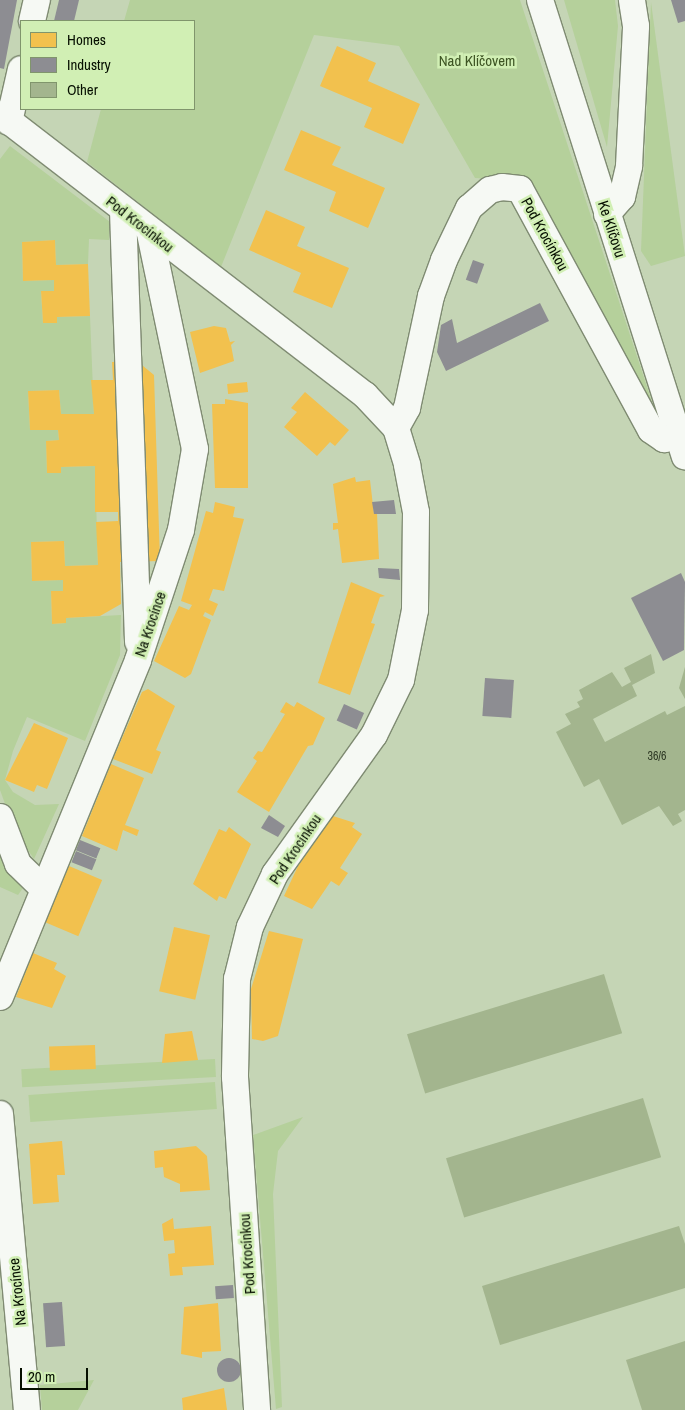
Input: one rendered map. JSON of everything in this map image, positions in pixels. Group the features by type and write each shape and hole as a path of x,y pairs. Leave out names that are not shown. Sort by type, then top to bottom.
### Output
{"street":[{"path":"32,20 37,0"},
{"name":"Ke Klíčovu","path":"540,0 681,447"},
{"path":"608,214 622,197 629,166 636,26 632,0"},
{"path":"5,118 20,72"},
{"name":"Pod Krocínkou","path":"5,118 150,233 365,395 396,428 416,512 415,610 401,680 374,735 275,874 250,928 237,978 235,1077 257,1410"},
{"name":"Pod Krocínkou","path":"396,428 407,408 431,296 444,260 470,208 490,190 502,187 520,189 650,430 681,447"},
{"path":"123,211 138,660"},
{"name":"Na Krocínce","path":"0,997 43,888 138,660 181,530 195,450 150,233"},
{"path":"0,818 18,864 43,888"},
{"name":"Na Krocínce","path":"0,1114 27,1410"}],"green space":[{"name":"Nad Klíčovem","path":"130,0 520,0 652,402 640,395 528,181 475,178 399,46 314,35 221,267 87,162 101,110 195,110 195,20 124,20"},
{"path":"564,0 615,0 618,26 607,147"},
{"path":"651,2 685,256 651,266 641,251"},
{"path":"10,146 110,222 109,240 89,239 88,264 56,265 55,240 22,242 23,281 54,280 54,291 41,292 43,323 57,323 57,317 90,316 94,414 61,414 59,390 28,391 30,430 58,430 59,440 46,441 47,473 61,473 61,467 95,466 98,565 65,566 64,541 31,542 32,581 63,580 63,591 51,591 52,624 66,623 66,618 121,615 120,655 85,741 27,717 13,751 5,780 13,792 35,805 59,804 34,859 15,831 0,790 0,159"},
{"path":"0,844 23,888 18,895 0,887"},
{"path":"215,1059 216,1077 22,1087 21,1069"},
{"path":"215,1082 217,1109 30,1122 28,1095"},
{"path":"303,1117 278,1151 273,1194 282,1407 276,1409 253,1135"},
{"path":"94,1380 78,1410 42,1410 40,1385"}],"building: Homes":[{"path":"337,46 376,63 368,81 420,104 403,144 364,127 372,108 320,86"},
{"path":"301,130 341,147 332,165 385,188 368,228 329,211 336,192 284,170"},
{"path":"266,210 305,227 297,246 349,268 332,308 293,292 301,273 249,250"},
{"path":"55,240 56,265 88,264 90,316 57,317 57,323 43,323 41,291 54,291 54,280 23,281 22,242"},
{"path":"214,326 226,328 230,342 235,341 231,345 234,361 200,373 190,332"},
{"path":"137,361 154,375 160,561 120,562 121,604 100,616 66,618 66,623 52,624 51,591 63,591 63,580 32,581 31,542 64,541 65,566 98,565 96,522 118,521 118,512 95,512 95,466 61,467 61,473 47,473 46,441 59,440 58,430 30,430 28,391 59,390 61,414 94,414 91,380 113,380 112,362"},
{"path":"247,382 248,392 228,394 227,384"},
{"path":"305,392 349,430 335,446 330,442 317,456 284,427 297,412 291,408"},
{"path":"225,399 248,403 248,488 215,488 212,404 225,404"},
{"path":"355,477 356,482 370,480 374,514 377,513 379,559 342,563 338,529 333,530 333,523 338,523 333,484"},
{"path":"215,502 235,507 233,517 244,519 224,591 213,589 209,600 218,604 213,616 205,612 203,616 211,620 191,674 185,678 154,661 179,606 189,610 192,605 181,601 206,511 213,513"},
{"path":"351,582 385,596 380,597 371,623 375,624 350,695 318,683"},
{"path":"148,689 175,706 156,750 161,752 152,774 113,759 142,692"},
{"path":"286,702 294,707 297,702 325,718 313,745 308,746 269,812 237,792 257,761 253,758 258,751 262,752 285,714 280,712"},
{"path":"34,723 68,738 47,789 37,785 34,792 5,780"},
{"path":"111,764 144,778 125,825 139,830 137,836 123,830 117,851 82,836"},
{"path":"333,816 355,823 352,827 362,834 340,868 348,873 339,886 331,881 312,909 284,896 298,866"},
{"path":"229,827 251,844 226,899 219,896 217,901 193,884 219,829 226,832"},
{"path":"69,866 102,880 78,936 45,922"},
{"path":"174,927 210,935 195,1000 159,991"},
{"path":"269,931 303,939 278,1036 263,1041 252,1039 251,989"},
{"path":"33,953 57,963 54,969 66,976 52,1008 16,997"},
{"path":"192,1031 198,1060 162,1063 165,1034"},
{"path":"95,1045 96,1069 50,1071 49,1047"},
{"path":"62,1141 65,1175 57,1175 59,1202 33,1204 29,1144"},
{"path":"196,1146 207,1156 210,1190 180,1192 180,1184 164,1177 163,1167 155,1168 154,1151"},
{"path":"173,1218 174,1229 211,1226 214,1265 182,1267 183,1275 170,1276 168,1254 175,1253 174,1240 164,1241 162,1224"},
{"path":"218,1303 221,1351 202,1352 202,1358 181,1354 184,1307"},
{"path":"224,1388 227,1410 183,1410 182,1398"}],"building: Industry":[{"path":"0,0 17,0 4,69 0,68"},
{"path":"59,0 79,0 74,20 54,20"},
{"path":"671,0 685,0 685,21 678,23"},
{"path":"473,260 484,264 477,284 466,280"},
{"path":"540,303 549,321 446,371 437,352 441,325 452,319 457,343"},
{"path":"394,500 396,514 374,514 372,502"},
{"path":"378,568 399,569 400,580 379,578"},
{"path":"681,573 685,582 684,650 663,661 631,598"},
{"path":"485,678 514,680 511,718 482,716"},
{"path":"344,704 364,713 357,729 337,720"},
{"path":"269,815 285,826 278,837 261,828"},
{"path":"80,840 100,848 96,858 76,850"},
{"path":"76,851 96,859 92,870 72,862"},
{"path":"233,1285 234,1298 216,1299 215,1286"},
{"path":"62,1302 65,1346 46,1347 43,1303"},
{"path":"229,1358 237,1362 241,1370 237,1378 229,1382 221,1378 217,1370 221,1362"}],"building: Other":[{"path":"651,654 655,673 632,685 637,696 593,719 605,742 665,711 667,715 685,706 685,810 678,814 682,821 673,826 659,806 622,825 599,779 584,787 556,732 571,724 565,714 580,707 577,702 583,699 579,690 612,672 622,687 631,682 624,668"},
{"path":"685,667 685,699 679,688"},
{"path":"604,974 622,1033 425,1094 407,1034"},
{"path":"643,1098 661,1157 464,1218 446,1158"},
{"path":"679,1226 685,1244 685,1288 500,1345 482,1286"},
{"path":"685,1341 685,1410 642,1410 626,1360"}]}
